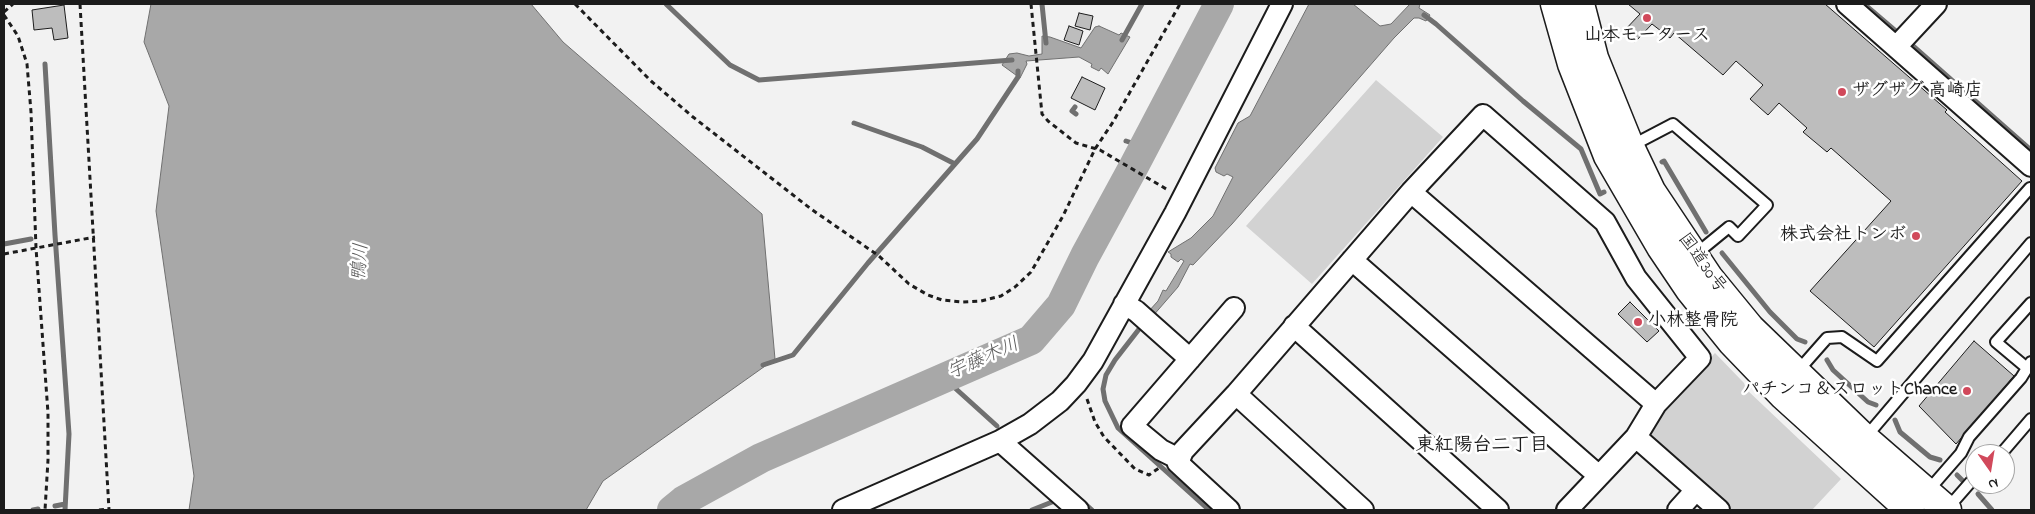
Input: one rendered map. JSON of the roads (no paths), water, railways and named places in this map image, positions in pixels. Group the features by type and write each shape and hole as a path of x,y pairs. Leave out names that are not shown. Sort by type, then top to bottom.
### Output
{"highway":[{"name":"国道30号","path":"1555,4 1572,64 1608,156 1661,247 1690,290 1732,342 1783,396 1918,502 1947,510"},
{"name":"国道30号","path":"1580,4 1594,58 1630,147 1651,191 1694,256 1709,278 1750,328 1864,438 1918,502"}],"street":[{"path":"843,510 1000,441 1030,424 1060,401 1084,374 1175,212 1282,4"},
{"path":"1847,4 2031,166"},
{"path":"1896,47 1936,4"},
{"path":"1230,510 1178,464 1183,451 1236,394 1411,192 1483,115 1605,222 1636,278 1700,358 1656,404 1636,437 1567,510"},
{"path":"1411,192 1656,404"},
{"path":"1352,260 1599,476"},
{"path":"1124,304 1146,320 1190,359"},
{"path":"1179,459 1161,450 1132,426 1234,308"},
{"path":"1294,326 1498,510"},
{"path":"1236,394 1363,510"},
{"path":"1636,437 1719,510"},
{"path":"1000,441 1078,510"},
{"path":"1678,510 1696,490"}],"lane":[{"path":"1630,147 1673,124 1767,205 1738,236 1730,227 1694,256"},
{"path":"1796,373 1827,338 1842,337 1877,361 2030,188"},
{"path":"1864,438 2031,242"},
{"path":"1918,502 1961,453 1969,436 2029,365 1996,342 2031,303"},
{"path":"2010,444 2031,419"},
{"path":"1947,510 1965,489"}],"water":[{"name":"鴨川","path":"151,4 531,4 563,42 762,214 775,359 603,481 586,510 189,510 194,476 156,211 169,106 144,42"},
{"path":"1309,4 1353,4 1380,26 1391,24 1410,4 1420,4 1419,8 1430,15 1426,21 1414,18 1394,38 1232,224 1193,265 1190,264 1178,287 1152,317 1148,312 1158,301 1163,290 1166,291 1184,261 1181,259 1178,262 1168,252 1191,238 1213,216 1233,177 1227,174 1224,176 1216,172 1215,168 1238,123 1250,116"},
{"path":"1099,26 1119,35 1121,33 1130,37 1108,74 1101,68 1099,71 1091,67 1092,64 1079,57 1026,61 1027,64 1020,78 1002,65 1009,54 1017,53 1029,56 1042,54 1042,36 1081,48 1095,27"}],"waterway":[{"path":"666,4 730,65 759,80 1012,60"},
{"path":"1042,4 1046,43"},
{"path":"1122,40 1142,4"},
{"name":"宇藤木川","path":"672,510 683,501 761,458 1031,340 1061,305 1085,256 1219,4"},
{"path":"1864,4 1898,33"},
{"path":"1424,15 1581,149 1600,194 1604,192"},
{"path":"1911,44 2031,150"},
{"path":"45,64 69,434 65,510"},
{"path":"763,365 793,355 868,263 977,139 1018,77 1018,71"},
{"path":"1075,107 1072,111 1076,114"},
{"path":"854,123 922,147 955,164"},
{"path":"1126,141 1144,147"},
{"path":"1662,162 1664,161 1706,232"},
{"path":"4,244 31,239"},
{"path":"1722,253 1770,312 1797,339 1805,342"},
{"path":"1143,324 1115,360 1106,375 1103,389 1105,401 1118,428 1209,510"},
{"path":"1827,360 1833,370 1868,402 1876,405"},
{"path":"945,379 997,426"},
{"path":"1895,420 1900,432 1930,457 1940,460"},
{"path":"1957,475 1963,481"},
{"path":"1978,494 1992,510"},
{"path":"1032,510 1052,502"},
{"path":"1083,502 1092,510"},
{"path":"55,506 65,504"},
{"path":"33,510 38,509"}],"place":[{"name":"山本モータース","path":"1647,18"},
{"name":"ザグザグ 高崎店","path":"1842,92"},
{"name":"株式会社トンボ","path":"1916,236"},
{"name":"小林整骨院","path":"1638,322"},
{"name":"パチンコ＆スロットChance","path":"1967,391"}],"district":[{"name":"東紅陽台二丁目","path":"1482,447"}]}
